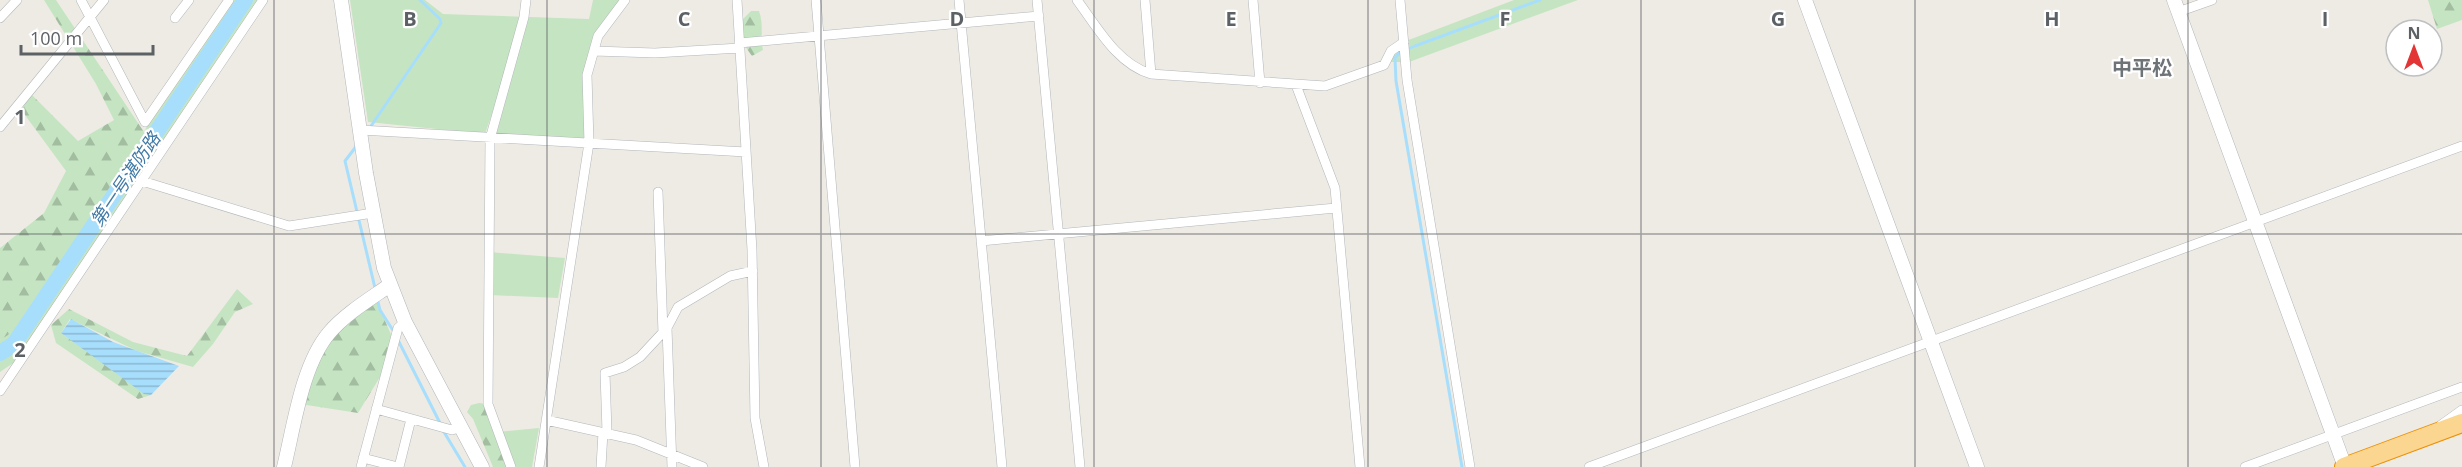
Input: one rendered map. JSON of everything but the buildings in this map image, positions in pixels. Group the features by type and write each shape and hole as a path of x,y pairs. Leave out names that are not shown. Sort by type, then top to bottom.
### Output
{"highway":[{"path":"2345,467 2462,423"}],"street":[{"path":"0,18 17,0"},
{"path":"81,0 145,122 229,0"},
{"path":"0,127 104,0"},
{"path":"175,18 189,0"},
{"path":"0,391 263,0"},
{"path":"341,0 373,213 390,285 405,322 462,427 478,464"},
{"path":"539,467 589,143 587,75 598,36 625,0"},
{"path":"736,0 753,271 755,418 764,467"},
{"path":"816,0 855,467"},
{"path":"959,0 1002,467"},
{"path":"1037,0 1080,467"},
{"path":"1077,0 1124,59 1138,70 1151,74 1325,86 1384,65 1391,51 1404,42"},
{"path":"1145,0 1151,74"},
{"path":"1253,0 1260,83"},
{"path":"1400,0 1408,91 1470,467"},
{"path":"1805,0 1977,467"},
{"path":"2212,0 2176,6 2345,467"},
{"path":"511,467 488,404 490,139 524,17 524,1"},
{"path":"594,51 656,53 1039,16"},
{"path":"1296,84 1335,188 1360,467"},
{"path":"360,130 746,152"},
{"path":"1589,467 2462,146"},
{"path":"142,181 289,226 373,213"},
{"path":"658,192 672,467"},
{"path":"981,241 1336,208"},
{"path":"601,467 605,432 605,373 624,367 640,357 665,330 678,307 730,276 753,271"},
{"path":"284,467 311,364 318,348 329,332 346,317 390,285"},
{"path":"405,322 398,328 362,463 398,467 411,419"},
{"path":"2245,467 2462,387"},
{"path":"376,409 452,430 462,427"},
{"path":"2422,438 2462,410"},
{"path":"546,420 605,432 704,467"}],"green space":[{"path":"44,0 56,0 146,135 38,297 8,335 0,340 0,248 44,213 66,171 22,111 29,92 78,141 114,120 96,84"},
{"path":"231,0 262,0 25,355 0,372 0,340 142,136 158,105"},
{"path":"350,0 425,0 443,14 589,19 593,0 624,0 598,36 587,75 589,143 490,139 519,34 485,134 368,122"},
{"path":"1514,0 1578,0 1409,62 1386,62 1398,44"},
{"path":"2428,0 2462,0 2462,20 2444,26 2444,18 2434,18"},
{"path":"751,11 759,11 763,50 752,56 739,38 742,20"},
{"path":"489,252 565,258 558,298 489,295"},
{"path":"237,289 253,304 235,312 213,344 193,367 137,351 70,319 61,333 151,395 138,399 56,343 51,325 69,309 133,342 187,356"},
{"path":"374,296 394,341 388,364 358,413 300,404 324,340"},
{"path":"488,404 511,467 493,467 473,419 467,412 471,405"},
{"path":"539,428 532,467 511,467 497,432"}],"water":[{"path":"71,319 113,342 179,366 151,395 144,394 61,333"}],"waterway":[{"name":"第一号湛防路","path":"0,353 14,344 245,0"},
{"path":"369,129 441,23 440,19 420,0"},
{"path":"1462,467 1396,81 1395,58 1399,53 1415,46 1540,0"},
{"path":"358,144 345,161 375,288"},
{"path":"377,298 380,310 394,332"},
{"path":"397,338 440,423"},
{"path":"444,432 465,467"}],"district":[{"name":"中平松","path":"2142,67"}]}
